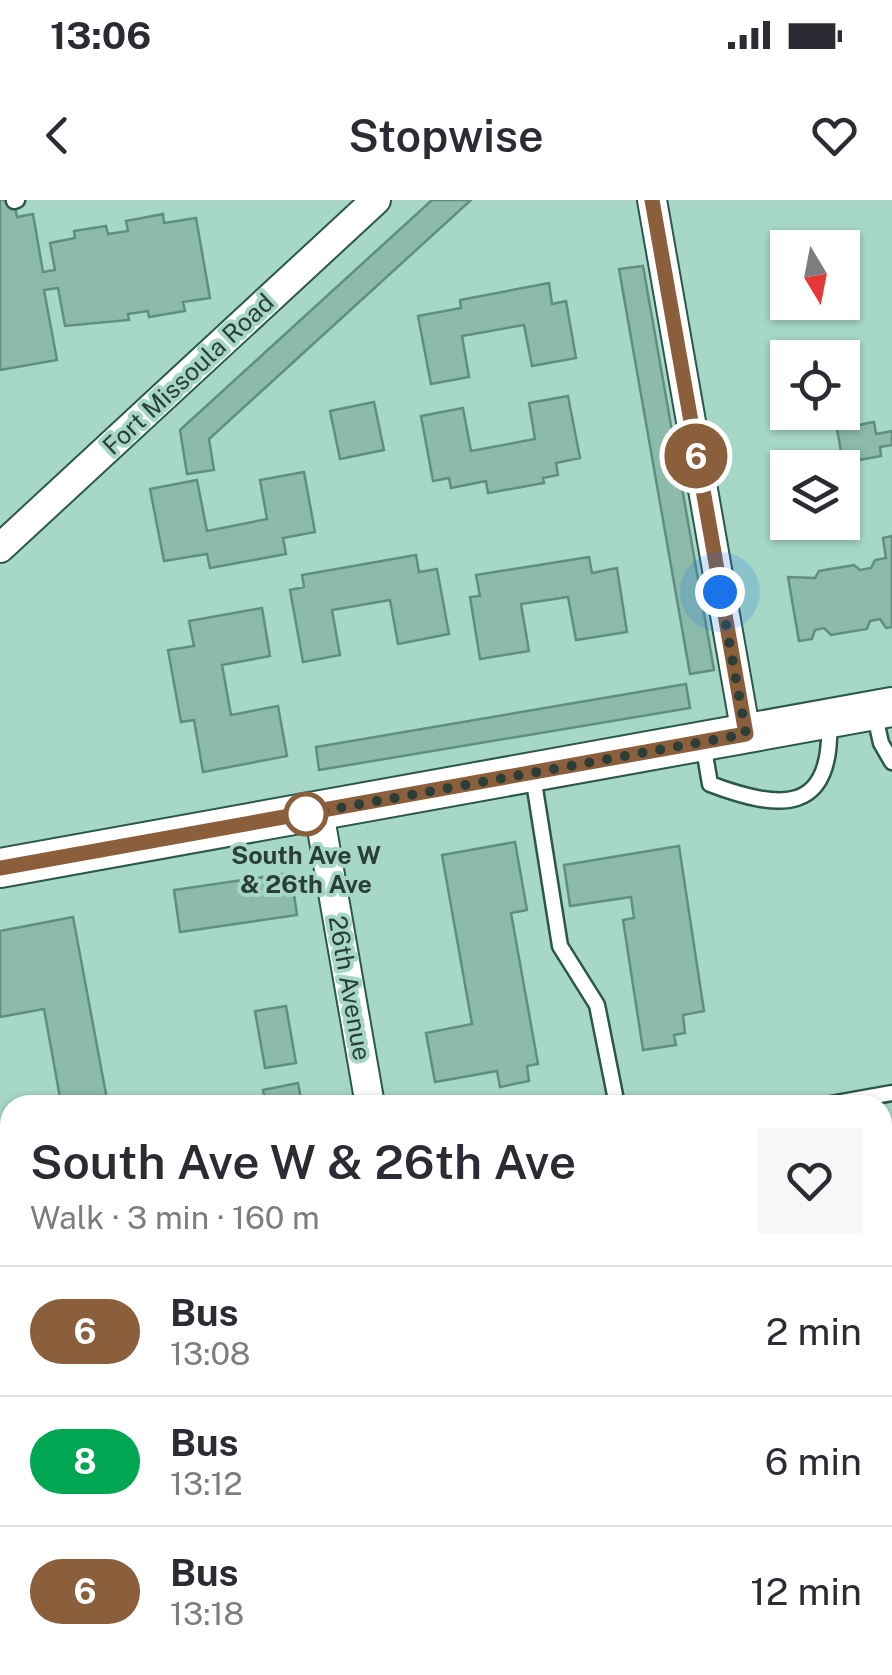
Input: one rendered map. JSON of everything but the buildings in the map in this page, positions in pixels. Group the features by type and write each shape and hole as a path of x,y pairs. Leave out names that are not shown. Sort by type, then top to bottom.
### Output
{"street":[{"name":"Fort Missoula Road","path":"0,548 376,200"},
{"path":"652,200 746,734"},
{"path":"0,868 883,709"},
{"name":"26th Avenue","path":"318,812 368,1095"}],"lane":[{"path":"883,709 881,743 892,762"},
{"path":"702,742 710,784 761,802 780,803 800,799 827,768 828,719"},
{"path":"532,773 560,946 597,1005 615,1095"}],"bus line":[{"name":"6","path":"0,868 746,734 652,200"}],"place":[{"name":"South Ave W & 26th Ave","path":"306,814"}],"route":[{"path":"306,814 746,734 720,592"}]}
